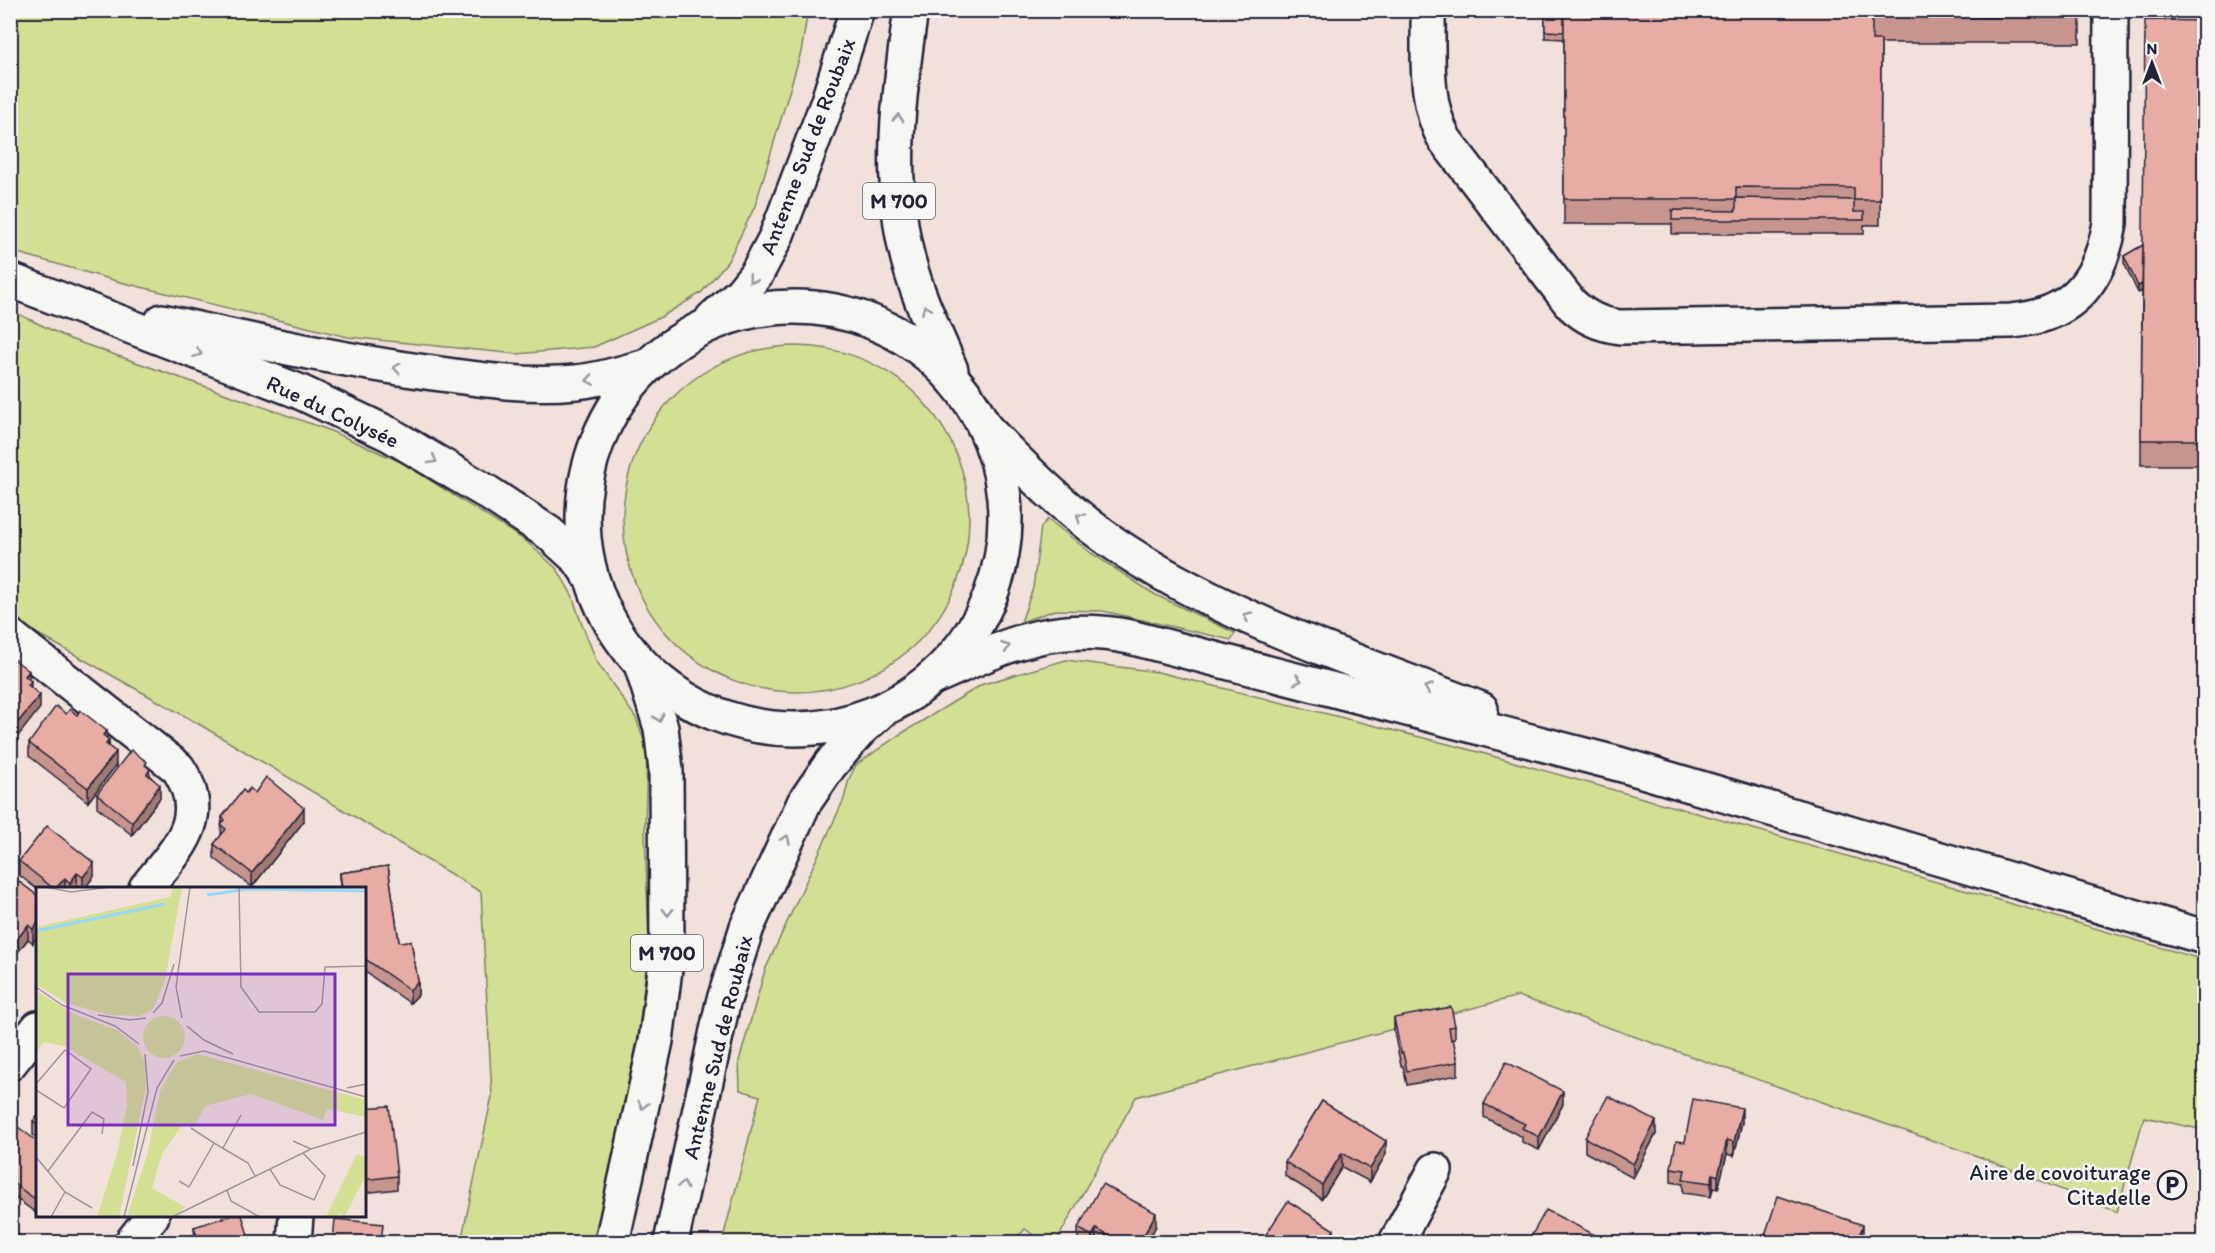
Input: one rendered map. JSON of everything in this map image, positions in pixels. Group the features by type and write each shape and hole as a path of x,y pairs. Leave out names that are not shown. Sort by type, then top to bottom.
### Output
{"main road":[{"name":"Antenne Sud de Roubaix","path":"701,328 741,293 767,258 827,104 857,10"},
{"name":"M 700","path":"911,10 899,106 897,174 899,207 904,243 916,287 957,382"},
{"path":"1428,10 1432,112 1445,140 1571,304 1584,316 1602,324 1620,327 2011,321 2041,317 2069,303 2085,287 2096,271 2106,247 2110,223 2111,10"},
{"name":"Rue du Colysée","path":"10,280 298,391 389,434 487,492 549,533 579,560 591,578"},
{"name":"Rue du Colysée","path":"46,294 293,351 483,381 544,384 575,382 598,379 647,366"},
{"path":"796,307 838,311 879,324 927,352 957,382 973,404 986,429 1000,467 1005,494 1006,521 1002,562 991,595 976,626 961,648 932,678 908,696 882,710 851,722 819,728 786,729 753,725 722,716 692,703 664,685 640,662 611,624 591,578 584,546 582,513 590,465 600,433 616,404 647,366 673,345 701,328 727,317 768,308 796,307"},
{"path":"986,429 1024,469 1074,513 1125,551 1206,597 1268,625 1619,764"},
{"path":"932,678 999,649 1034,637 1070,632 1109,633 1619,764 2200,935"},
{"path":"10,636 178,768 185,779 192,802 191,816 184,840 147,887"},
{"name":"M 700","path":"612,1242 651,1069 667,954 666,770 661,728 640,662"},
{"name":"Antenne Sud de Roubaix","path":"671,1242 723,1003 747,927 804,803 830,765 861,729 882,710"},
{"path":"10,1063 36,1030"},
{"path":"1396,1242 1435,1170"},
{"path":"132,1242 151,1217"},
{"path":"294,1242 296,1217"}],"green space":[{"path":"10,11 808,11 801,52 755,206 728,261 701,293 661,317 594,347 517,354 348,337 120,282 11,251"},
{"path":"10,310 70,339 326,429 403,463 526,541 557,569 572,595 597,662 636,718 647,749 645,833 649,940 639,1033 595,1242 461,1242 492,1096 481,892 197,723 11,619"},
{"path":"796,346 830,349 878,366 906,385 930,409 949,437 962,469 969,519 966,553 949,601 930,629 906,653 878,672 846,685 796,692 762,689 714,672 686,653 662,629 643,601 630,569 623,519 626,485 643,437 662,409 686,385 714,366 746,353"},
{"path":"1048,519 1091,553 1154,594 1235,633 1231,640 1103,611 1055,610 1021,622 1033,588 1041,527"},
{"path":"1066,660 1158,672 1460,747 1782,837 2204,960 2204,1130 2144,1117 2117,1212 1980,1157 1518,996 1136,1097 1056,1242 1043,1242 1025,1229 1013,1242 722,1242 760,1096 740,1090 739,1061 765,970 844,799 849,779 856,765 899,735 983,684"}],"building":[{"path":"1545,10 1564,10 1564,32 1545,31"},
{"path":"1564,10 2080,10 2080,18 1872,17 1872,40 1881,40 1880,200 1854,200 1854,188 1736,187 1736,199 1564,199"},
{"path":"2145,20 2205,21 2205,440 2141,440"},
{"path":"1736,198 1854,200 1854,212 1864,212 1864,220 1672,220 1672,210 1736,211"},
{"path":"2143,245 2142,284 2138,286 2124,256"},
{"path":"10,656 29,671 25,676 31,681 28,685 40,695 11,731"},
{"path":"56,706 66,714 70,709 77,715 80,710 107,731 103,735 109,740 106,744 116,752 88,788 29,743"},
{"path":"131,750 147,762 145,765 150,769 147,774 160,785 132,822 97,794"},
{"path":"266,777 304,808 252,873 214,844 226,829 221,825 225,820 222,817 243,790 246,793 250,788 255,793"},
{"path":"47,826 94,863 83,877 77,873 70,883 65,878 57,887 52,887 19,861"},
{"path":"388,866 399,942 411,941 418,981 410,990 366,959 366,887 342,887 340,873"},
{"path":"10,875 36,894 36,925 33,929 28,925 18,938 10,932"},
{"path":"1451,1007 1455,1026 1449,1027 1458,1062 1407,1071 1394,1018"},
{"path":"1506,1062 1563,1091 1539,1137 1522,1128 1525,1124 1484,1104"},
{"path":"1608,1096 1656,1121 1633,1164 1585,1138"},
{"path":"1693,1099 1742,1108 1734,1142 1727,1140 1718,1176 1713,1174 1711,1183 1683,1179 1685,1170 1671,1168 1676,1141 1685,1142"},
{"path":"1322,1101 1386,1141 1370,1169 1342,1153 1322,1185 1285,1162"},
{"path":"389,1106 397,1176 366,1180 366,1108"},
{"path":"14,1124 36,1140 35,1199 10,1181 10,1129"},
{"path":"1102,1184 1156,1213 1140,1242 1121,1242 1096,1229 1092,1236 1078,1228"},
{"path":"1778,1196 1863,1225 1857,1242 1787,1242 1765,1235"},
{"path":"1288,1201 1334,1230 1326,1242 1261,1242"},
{"path":"1546,1210 1597,1236 1593,1242 1534,1242 1529,1240"},
{"path":"226,1217 243,1217 250,1242 199,1242 194,1227"},
{"path":"335,1219 383,1224 381,1242 333,1242"},
{"path":"10,1229 29,1242 10,1242"}],"place":[{"name":"Aire de covoiturage Citadelle","path":"2172,1185"}]}
